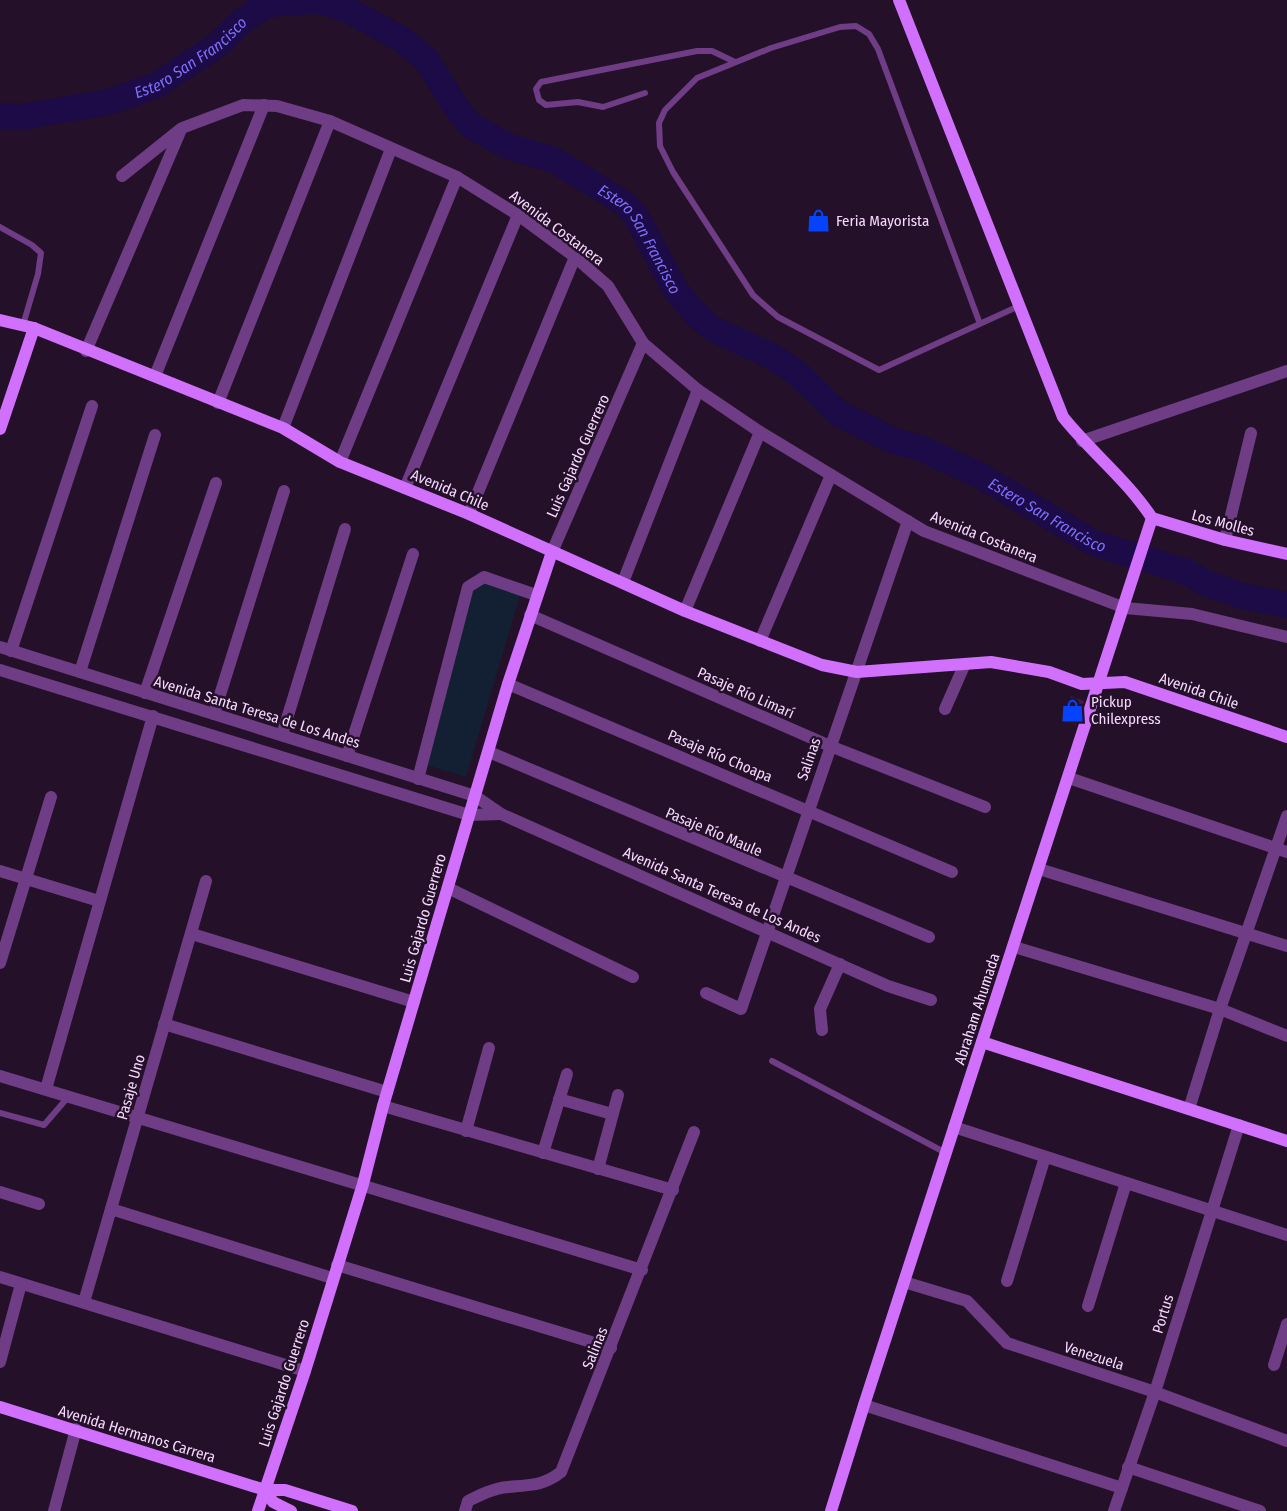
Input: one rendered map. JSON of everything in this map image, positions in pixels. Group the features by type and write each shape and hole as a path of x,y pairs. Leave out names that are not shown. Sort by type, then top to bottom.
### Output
{"street":[{"path":"899,0 1063,417 1082,441 1135,492 1152,518"},
{"name":"Avenida Costanera","path":"122,176 182,128 243,105 264,105 330,121 391,150 458,177 519,215 575,257 608,286 644,343 698,390 760,432 924,531 1125,608 1192,614 1287,637"},
{"path":"155,376 264,105"},
{"path":"218,403 330,121"},
{"path":"86,351 182,128"},
{"path":"284,428 391,150"},
{"path":"340,462 458,177"},
{"path":"405,488 519,215"},
{"path":"469,513 575,257"},
{"name":"Avenida Chile","path":"0,320 29,327 284,428 340,462 469,513 685,611 822,665 857,672 964,666 991,662 1049,672 1082,684 1125,682 1287,737"},
{"path":"0,429 29,327"},
{"name":"Luis Gajardo Guerrero","path":"258,1511 305,1371 363,1184 387,1092 536,595 552,552 644,343"},
{"path":"1082,441 1287,371"},
{"path":"623,582 698,390"},
{"path":"6,649 92,406"},
{"path":"685,611 760,432"},
{"path":"1225,540 1251,433"},
{"path":"80,672 155,435"},
{"path":"760,641 831,475"},
{"path":"145,693 216,483"},
{"path":"214,714 284,491"},
{"name":"Los Molles","path":"1152,518 1225,540 1287,554"},
{"name":"Abraham Ahumada","path":"831,1511 954,1127 1101,683 1152,518"},
{"name":"Salinas","path":"706,993 741,1008 908,521"},
{"path":"282,735 345,529"},
{"path":"347,756 413,554"},
{"path":"418,778 468,587 484,578 536,595"},
{"name":"Pasaje Río Limarí","path":"530,615 830,746 985,807"},
{"name":"Avenida Santa Teresa de Los Andes","path":"6,649 475,796 501,814 888,986 931,1000"},
{"path":"945,710 964,666"},
{"name":"Avenida Santa Teresa de Los Andes","path":"1,672 153,716 469,815 501,814"},
{"name":"Pasaje Río Choapa","path":"508,684 808,809 952,873"},
{"path":"46,1089 153,716"},
{"name":"Pasaje Río Maule","path":"489,752 928,937"},
{"path":"1069,778 1282,850"},
{"path":"0,963 51,797"},
{"path":"1189,1109 1247,932 1282,850 1287,816"},
{"path":"1039,869 1287,946"},
{"path":"0,870 99,901"},
{"name":"Pasaje Uno","path":"84,1302 206,881"},
{"path":"448,888 633,977"},
{"path":"192,934 414,1002"},
{"path":"1014,947 1220,1009 1287,1036"},
{"path":"822,1030 820,1010 840,964"},
{"path":"164,1024 387,1092"},
{"path":"982,1042 1287,1141"},
{"path":"466,1131 489,1048"},
{"path":"543,1153 567,1074"},
{"path":"0,1076 642,1270"},
{"path":"598,1169 618,1095"},
{"path":"559,1099 612,1114"},
{"path":"383,1106 673,1190"},
{"name":"Portus","path":"1116,1506 1155,1392 1239,1125"},
{"path":"954,1127 1287,1235"},
{"name":"Salinas","path":"465,1511 468,1501 483,1493 506,1487 547,1483 561,1472 642,1270 694,1132"},
{"path":"1007,1281 1045,1157"},
{"path":"1088,1306 1126,1183"},
{"path":"0,1192 39,1204"},
{"path":"111,1209 332,1278"},
{"path":"337,1265 611,1348"},
{"path":"0,1277 305,1371"},
{"name":"Venezuela","path":"904,1282 967,1301 1007,1343 1155,1392 1287,1441"},
{"path":"0,1362 21,1284"},
{"path":"1274,1365 1282,1354 1287,1324"},
{"path":"864,1405 1122,1488"},
{"name":"Avenida Hermanos Carrera","path":"0,1407 266,1490 285,1490 352,1511"},
{"path":"54,1511 76,1430"},
{"path":"1128,1467 1260,1511"},
{"name":"Avenida Hermanos Carrera","path":"266,1490 273,1502 291,1511"},
{"path":"1116,1506 1127,1511"}],"lane":[{"path":"980,324 878,49 869,34 856,26 840,27 771,48 697,78 665,110 658,123 660,146 673,172 753,295 778,317 879,370 980,324 1019,306"},
{"path":"645,93 603,107 578,102 546,105 539,100 536,89 541,82 697,51 712,51 735,63"},
{"path":"0,227 41,253 29,327"},
{"path":"772,1061 946,1153"},
{"path":"0,1113 44,1125 69,1096"}],"shaded area":[{"path":"486,581 521,592 466,777 426,765 473,585"}],"building":[{"name":"Pickup Chilexpress","path":"1071,696 1084,701 1076,725 1062,721"}],"waterway":[{"name":"Estero San Francisco","path":"0,116 26,116 109,102 157,85 219,44 242,21 262,7 275,3 321,1 348,10 401,39 426,59 458,110 471,126 510,147 554,160 624,203 636,216 676,291 699,317 713,329 771,356 796,372 838,413 894,441 920,448 979,475 1094,543 1184,571 1206,583 1242,596 1287,605"}],"place":[{"name":"Feria Mayorista","path":"818,221"},
{"name":"Pickup Chilexpress","path":"1073,711"}]}
